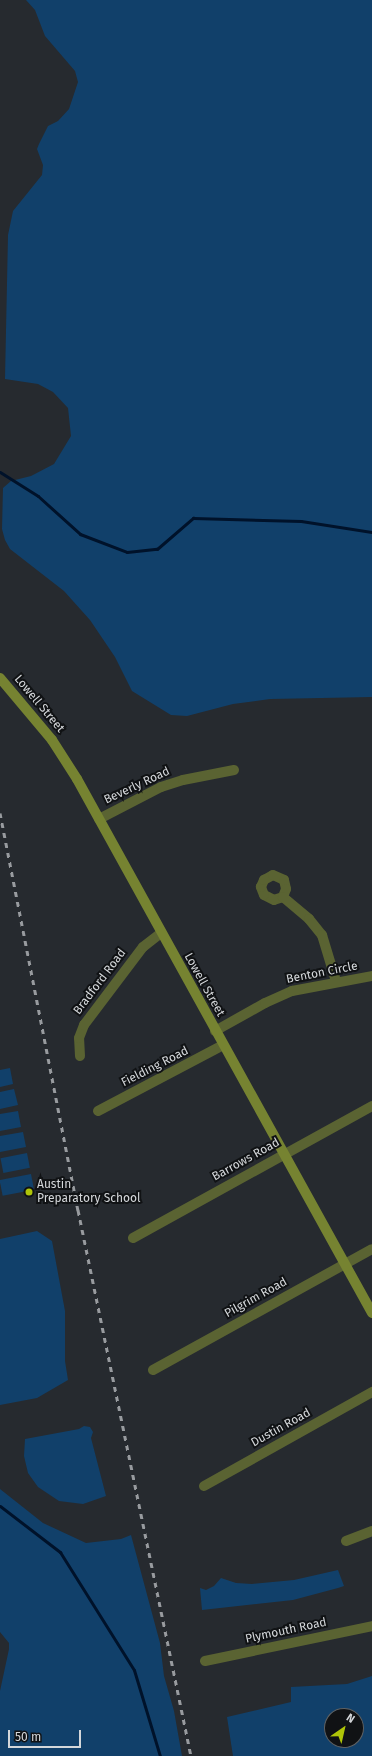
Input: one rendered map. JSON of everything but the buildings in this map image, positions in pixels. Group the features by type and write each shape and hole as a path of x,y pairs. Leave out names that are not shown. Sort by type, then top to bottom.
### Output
{"main road":[{"name":"Lowell Street","path":"0,678 53,741 99,819 372,1313"}],"street":[{"name":"Beverly Road","path":"99,819 167,785 234,770"},
{"path":"282,896 308,919 322,935 336,981"},
{"name":"Bradford Road","path":"80,1056 79,1038 84,1024 143,947 161,933"},
{"name":"Benton Circle","path":"215,1031 284,994 336,981 372,976"},
{"name":"Fielding Road","path":"98,1111 223,1045"},
{"name":"Barrows Road","path":"133,1238 372,1106"},
{"name":"Pilgrim Road","path":"153,1370 372,1249"},
{"name":"Dustin Road","path":"204,1486 372,1392"},
{"path":"346,1541 372,1531"},
{"name":"Plymouth Road","path":"205,1661 372,1626"}],"shaded area":[{"path":"26,0 372,0 372,697 270,699 233,704 187,716 171,715 132,691 115,657 90,620 64,591 10,549 5,540 2,529 3,488 11,481 31,476 54,464 71,436 68,408 53,392 38,384 5,379 8,235 13,211 42,175 43,165 37,149 48,126 58,121 69,109 78,82 75,71 45,36 35,10"},
{"path":"10,1068 13,1084 0,1087 0,1070"},
{"path":"14,1089 18,1105 0,1109 0,1092"},
{"path":"18,1111 21,1127 0,1131 0,1114"},
{"path":"23,1132 26,1147 0,1152 0,1136"},
{"path":"27,1153 30,1168 3,1173 0,1158"},
{"path":"31,1174 34,1190 3,1196 0,1180"},
{"path":"37,1231 52,1241 65,1311 65,1361 68,1380 37,1398 0,1405 0,1239"},
{"path":"84,1426 90,1427 93,1432 91,1438 106,1496 83,1504 59,1501 38,1487 28,1473 24,1456 25,1439 79,1429"},
{"path":"0,1489 43,1523 86,1543 121,1539 131,1535 160,1643 164,1676 174,1711 182,1756 0,1756 0,1691 9,1643 0,1632"},
{"path":"338,1570 344,1586 338,1588 293,1600 202,1610 200,1588 206,1590 214,1586 221,1578 236,1583 252,1584 294,1580"},
{"path":"372,1676 372,1756 233,1756 227,1717 291,1702 291,1687 347,1684"}],"waterway":[{"path":"0,472 38,496 80,534 127,552 157,549 193,518 301,521 372,532"},
{"path":"0,1506 60,1552 134,1670 160,1756"}],"railway":[{"path":"0,813 78,1210 191,1756"}],"place":[{"name":"Austin Preparatory School","path":"29,1192"}]}
